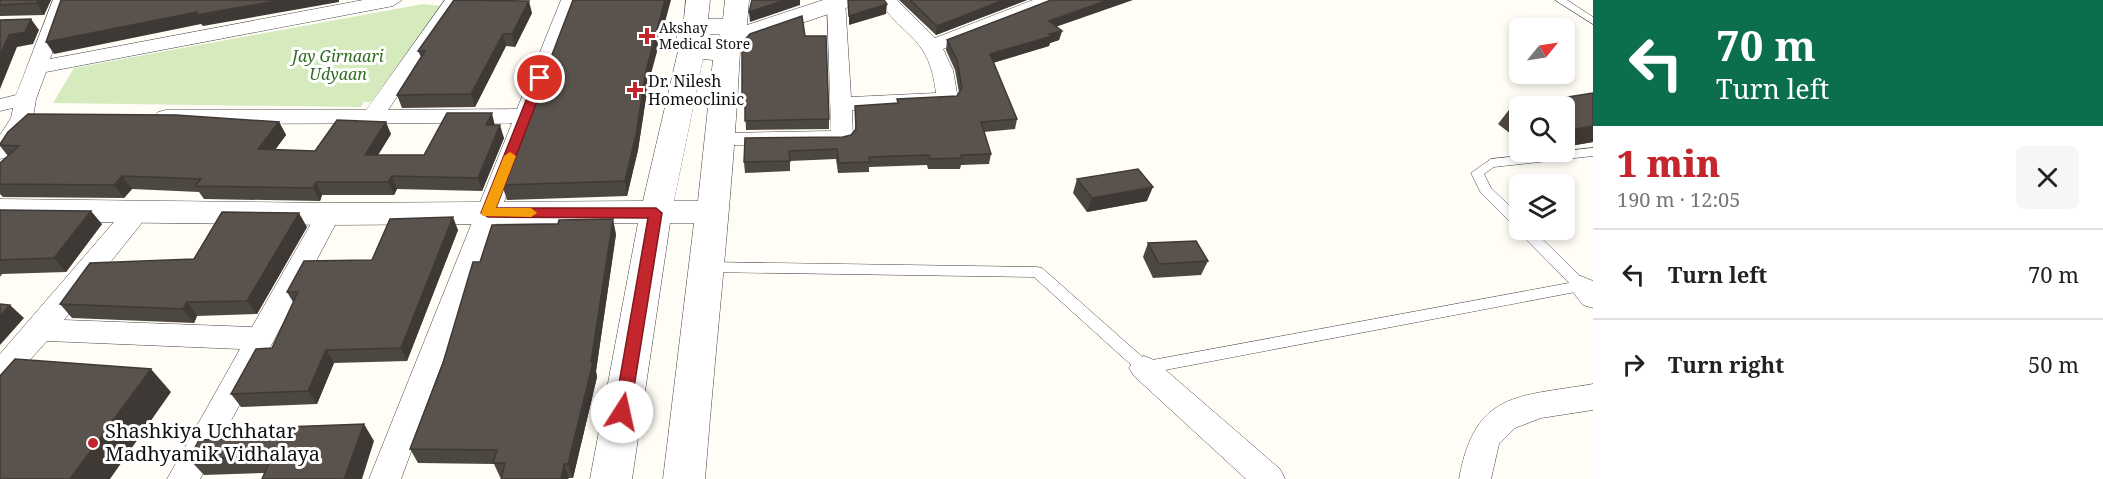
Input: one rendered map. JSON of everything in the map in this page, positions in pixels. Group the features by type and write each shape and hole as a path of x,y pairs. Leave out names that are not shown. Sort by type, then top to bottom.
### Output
{"street":[{"path":"38,67 393,0"},
{"path":"373,115 454,0"},
{"path":"385,479 570,0"},
{"path":"610,479 656,213 693,38 698,0"},
{"path":"684,479 705,267 737,0"},
{"path":"839,104 947,99 943,70 932,46 887,0"},
{"path":"932,46 1050,0"},
{"path":"693,38 704,51 840,1 839,104 842,138 721,140"},
{"path":"0,152 24,109 38,67 65,6"},
{"path":"32,23 65,6"},
{"path":"0,105 24,109 45,118"},
{"path":"151,117 525,116"},
{"path":"0,210 329,214 713,212"},
{"path":"0,374 40,330 136,213"},
{"path":"183,479 329,214"},
{"path":"40,330 262,339"},
{"path":"1144,368 1269,479"},
{"path":"1475,479 1479,453 1493,427 1520,411 1593,397"}],"lane":[{"path":"1560,0 1593,21"},
{"path":"1509,213 1486,190 1477,173 1491,163 1593,152"},
{"path":"1536,240 1589,289"},
{"path":"705,267 1037,273 1144,368 1589,289"}],"green space":[{"name":"Jay Girnaari Udyaan","path":"423,4 441,6 371,102 364,102 361,107 53,103 74,68"}],"building":[{"path":"0,0 38,0 37,3 0,5"},
{"path":"61,0 282,0 196,15 197,12 46,42"},
{"path":"454,0 529,1 512,34 503,34 471,94 397,95 425,51 418,51"},
{"path":"573,0 665,0 646,71 636,135 625,181 502,185"},
{"path":"752,0 785,0 749,12"},
{"path":"848,0 884,0 887,4 849,16"},
{"path":"910,0 1004,0 937,26"},
{"path":"1051,0 1108,0 1049,21 1062,31 1049,34 1052,36 990,54 1017,119 981,122 991,154 930,159 929,155 869,157 870,162 839,163 837,149 789,151 790,161 744,162 745,138 843,137 851,135 856,129 855,106 898,103 897,99 957,96 962,88 957,60 947,40"},
{"path":"802,16 805,36 826,36 829,119 745,121 745,95 742,95 742,43 750,34"},
{"path":"31,19 25,32 9,35 0,55 0,20"},
{"path":"1593,93 1593,126 1575,129 1574,96"},
{"path":"447,113 492,113 486,125 500,125 478,178 392,176 388,182 316,182 313,188 195,186 201,179 122,176 114,185 0,184 0,163 19,146 0,144 8,132 28,114 176,115 279,122 258,149 315,151 337,120 386,122 365,155 424,155"},
{"path":"1138,169 1153,187 1092,198 1077,179"},
{"path":"0,210 91,211 54,258 0,260"},
{"path":"222,212 299,213 247,301 187,302 183,309 60,304 90,263 194,259"},
{"path":"453,217 401,348 326,350 308,391 231,394 256,349 272,348 298,292 287,292 304,261 372,260 390,219"},
{"path":"613,219 591,362 593,362 568,464 564,464 561,479 501,479 505,463 493,463 497,450 410,449 443,363 473,262 480,262 492,225 558,224 559,220"},
{"path":"1196,241 1208,261 1159,264 1148,243"},
{"path":"0,304 10,305 0,316"},
{"path":"15,359 151,369 70,479 0,479 0,376"},
{"path":"364,424 344,479 262,479 272,456 189,459 199,440 280,437 284,427"}],"slow traffic":[{"path":"510,156 488,213 531,213"}],"place":[{"name":"Akshay Medical Store","path":"647,36"},
{"name":"Dr. Nilesh Homeoclinic","path":"635,90"},
{"name":"Shashkiya Uchhatar Madhyamik Vidhalaya","path":"93,443"}],"route":[{"path":"540,78 488,213 656,213 622,412"}]}
